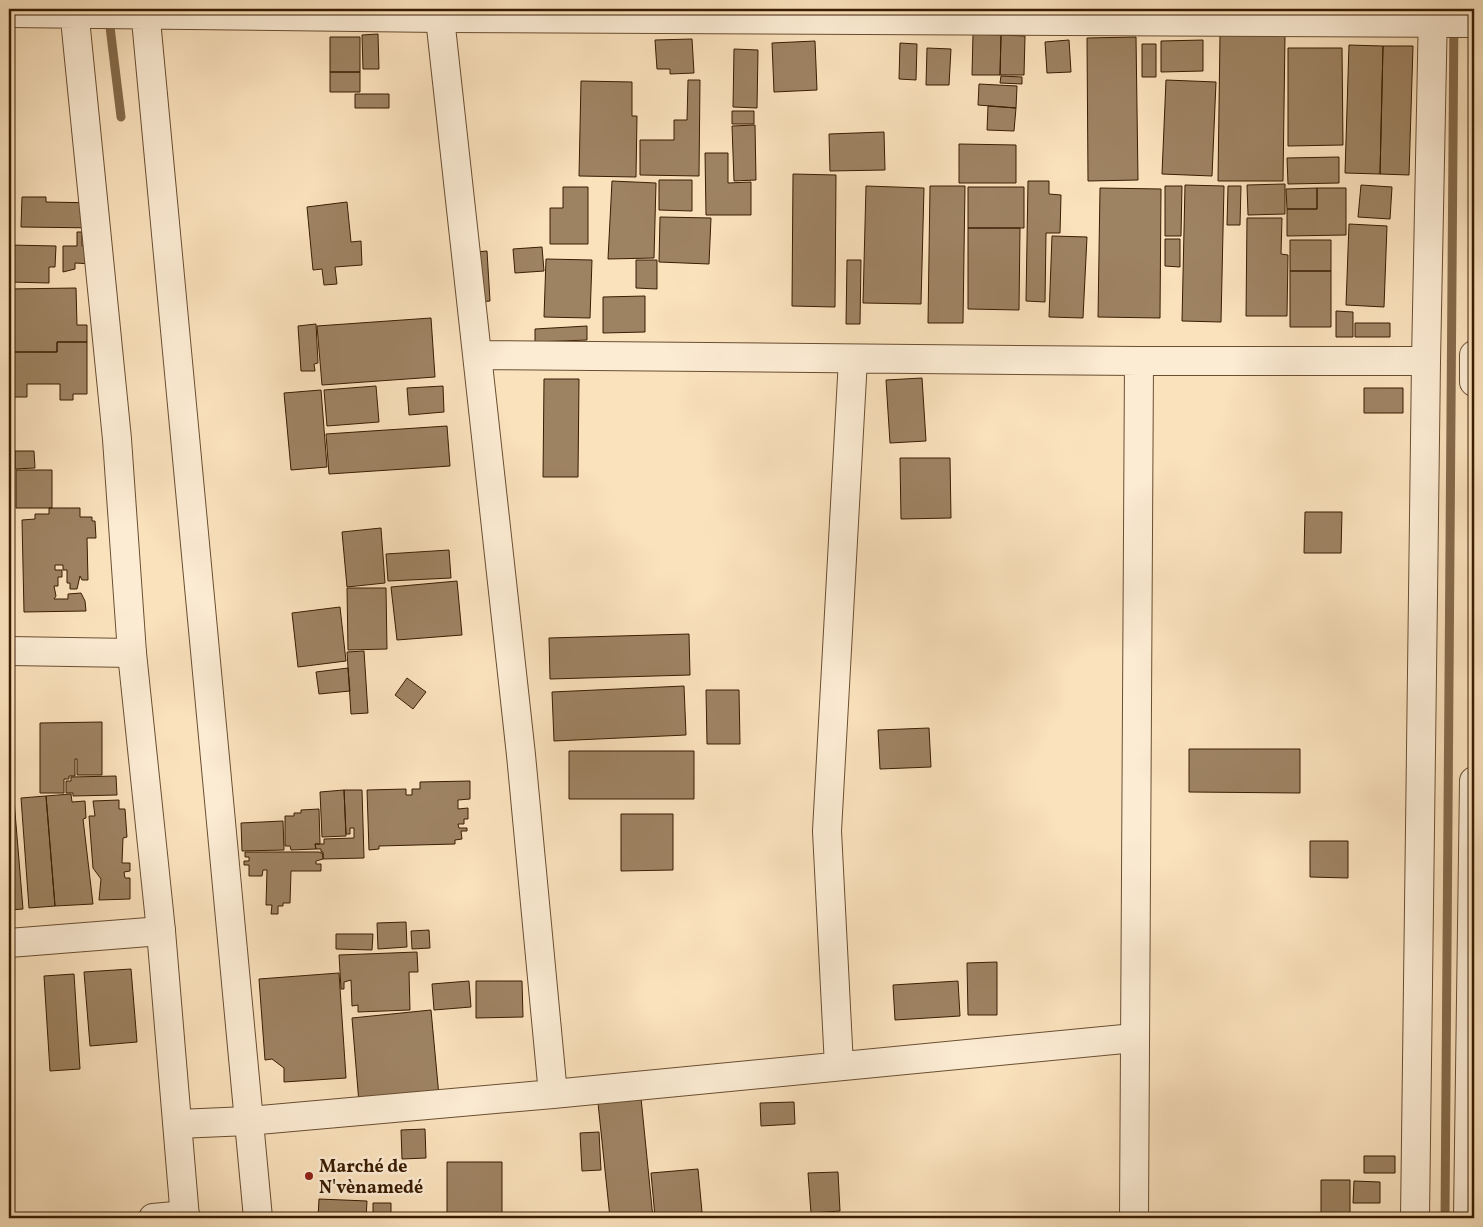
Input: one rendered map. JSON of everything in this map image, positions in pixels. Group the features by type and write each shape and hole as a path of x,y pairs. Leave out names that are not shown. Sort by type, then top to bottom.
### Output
{"street":[{"path":"74,11 117,439 132,653 161,931 185,1217 153,1218"},
{"path":"9,13 74,11 440,18 1433,16 1474,23"},
{"path":"145,12 258,1218"},
{"path":"1415,1218 1426,360 1433,16"},
{"path":"440,18 521,755 553,1094"},
{"path":"476,355 1139,361 1426,360"},
{"path":"1474,356 1474,382"},
{"path":"839,1066 827,831 852,359"},
{"path":"1134,1218 1139,361"},
{"path":"9,651 132,653"},
{"path":"1468,1218 1473,1001 1474,781"},
{"path":"9,943 161,931"},
{"path":"178,1124 248,1121 553,1094 1134,1038"}],"building":[{"path":"378,34 379,69 363,69 362,35"},
{"path":"973,34 1001,35 1000,75 972,75"},
{"path":"1220,34 1285,35 1283,181 1218,181"},
{"path":"1001,35 1025,36 1024,75 1000,75"},
{"path":"330,37 360,37 360,72 330,72"},
{"path":"1136,37 1138,180 1088,181 1087,38"},
{"path":"692,39 694,73 670,74 670,69 657,69 655,40"},
{"path":"1069,40 1071,72 1047,73 1045,42"},
{"path":"1203,40 1203,71 1161,72 1161,41"},
{"path":"815,41 817,90 774,92 772,43"},
{"path":"900,43 917,44 916,80 899,79"},
{"path":"1142,44 1156,44 1156,77 1142,77"},
{"path":"1349,45 1383,46 1380,174 1345,173"},
{"path":"1383,46 1413,46 1409,175 1380,174"},
{"path":"927,48 951,49 949,85 926,85"},
{"path":"1288,48 1342,48 1343,145 1288,146"},
{"path":"734,49 758,50 757,108 733,107"},
{"path":"330,72 360,72 360,92 330,92"},
{"path":"1001,76 1022,77 1022,84 1000,83"},
{"path":"688,80 700,80 699,176 640,175 640,140 674,140 674,120 687,120"},
{"path":"1166,80 1216,82 1212,176 1162,174"},
{"path":"581,81 632,82 632,116 637,116 636,177 579,176"},
{"path":"979,84 1017,86 1016,108 978,105"},
{"path":"355,94 389,94 389,108 355,108"},
{"path":"988,106 1016,108 1014,131 987,130"},
{"path":"732,111 754,111 754,124 732,124"},
{"path":"755,125 756,180 734,181 732,126"},
{"path":"884,132 885,170 830,171 829,134"},
{"path":"959,144 1016,145 1016,183 959,183"},
{"path":"705,153 728,153 728,183 751,182 751,215 706,215"},
{"path":"1339,157 1339,183 1288,184 1287,158"},
{"path":"793,174 836,175 835,307 792,306"},
{"path":"659,180 692,180 692,211 659,210"},
{"path":"612,181 656,183 654,258 608,259"},
{"path":"1028,181 1049,181 1049,194 1061,195 1060,233 1046,233 1045,302 1026,301"},
{"path":"1285,184 1285,214 1248,215 1247,185"},
{"path":"1185,185 1224,186 1221,322 1182,321"},
{"path":"1361,185 1392,187 1390,219 1358,217"},
{"path":"866,186 924,188 921,304 863,303"},
{"path":"930,186 965,186 963,323 928,323"},
{"path":"1165,186 1182,186 1181,236 1165,236"},
{"path":"1228,186 1241,186 1240,225 1227,225"},
{"path":"563,187 588,187 588,244 550,244 550,208 563,208"},
{"path":"968,187 1024,187 1024,228 968,228"},
{"path":"1100,188 1161,189 1160,318 1098,317"},
{"path":"1317,188 1317,209 1287,209 1286,189"},
{"path":"1317,188 1346,188 1346,235 1287,236 1287,209 1317,209"},
{"path":"22,197 46,197 46,202 100,203 99,228 21,227"},
{"path":"347,202 351,242 361,241 362,265 335,267 337,284 324,285 322,269 313,270 307,207"},
{"path":"660,217 711,218 709,264 659,262"},
{"path":"1247,218 1282,218 1281,254 1288,255 1287,316 1246,316"},
{"path":"1349,224 1387,226 1384,307 1346,305"},
{"path":"968,228 1020,228 1019,310 968,309"},
{"path":"77,232 82,232 82,246 95,246 94,264 75,263 75,269 63,272 63,246 77,246"},
{"path":"1052,236 1087,237 1083,318 1049,317"},
{"path":"1165,239 1180,239 1180,267 1165,266"},
{"path":"1290,240 1331,240 1331,271 1290,271"},
{"path":"9,245 56,246 55,267 49,267 49,283 9,282"},
{"path":"542,247 544,271 515,273 513,249"},
{"path":"487,251 490,301 466,303 462,253"},
{"path":"546,259 592,260 590,318 544,317"},
{"path":"636,260 657,260 657,289 636,288"},
{"path":"847,260 861,260 860,324 846,324"},
{"path":"1290,271 1331,271 1331,327 1290,327"},
{"path":"76,288 77,325 87,325 87,342 57,342 57,352 9,352 9,289"},
{"path":"645,296 645,332 603,333 603,297"},
{"path":"1336,311 1353,312 1353,337 1336,337"},
{"path":"431,318 435,377 322,385 317,326"},
{"path":"1355,323 1390,323 1390,337 1355,337"},
{"path":"316,324 318,363 314,364 315,371 301,371 298,326"},
{"path":"587,326 587,340 535,342 535,329"},
{"path":"57,342 87,342 87,394 73,394 73,400 60,400 60,384 27,384 27,397 9,397 9,352 57,352"},
{"path":"922,378 926,441 890,443 886,380"},
{"path":"544,379 579,379 578,477 543,477"},
{"path":"376,386 379,422 327,426 324,390"},
{"path":"443,386 444,412 409,415 407,388"},
{"path":"1364,388 1403,388 1403,413 1364,413"},
{"path":"321,390 327,467 291,470 284,393"},
{"path":"447,426 450,466 329,474 326,434"},
{"path":"15,451 34,451 35,468 15,469"},
{"path":"900,458 950,458 951,518 901,519"},
{"path":"16,470 52,470 52,508 16,508"},
{"path":"49,508 80,508 80,517 92,517 92,521 95,521 96,538 87,538 88,580 82,580 80,576 77,589 70,589 70,583 67,583 67,570 63,570 63,565 55,565 55,570 62,570 62,577 58,577 58,586 54,586 56,596 54,599 68,599 68,594 81,593 85,601 86,611 24,612 22,520 35,519 35,514 49,514"},
{"path":"1305,512 1342,512 1341,553 1304,553"},
{"path":"381,528 385,583 347,587 342,532"},
{"path":"449,550 451,578 388,581 386,554"},
{"path":"457,581 462,635 397,640 391,587"},
{"path":"347,588 386,588 387,649 348,650"},
{"path":"340,607 346,661 298,667 292,613"},
{"path":"689,634 690,675 550,679 549,638"},
{"path":"364,651 368,713 351,714 347,652"},
{"path":"348,668 350,691 319,694 316,672"},
{"path":"407,678 426,692 413,709 395,695"},
{"path":"684,686 686,735 554,741 552,692"},
{"path":"706,690 739,690 740,744 707,744"},
{"path":"102,722 102,775 77,775 77,759 75,759 75,776 69,776 69,779 64,779 64,793 40,793 40,723"},
{"path":"929,728 931,767 880,769 878,730"},
{"path":"1189,749 1300,749 1300,793 1189,792"},
{"path":"569,751 694,751 694,799 569,799"},
{"path":"116,776 117,795 73,796 73,793 66,793 66,781 71,781 71,777"},
{"path":"470,781 470,799 458,800 458,809 468,808 468,819 464,819 464,824 458,824 459,828 467,828 467,831 461,831 462,839 455,840 455,844 379,846 379,849 369,850 367,790 406,789 406,795 412,795 412,789 420,789 420,782"},
{"path":"344,790 362,790 364,858 323,859 323,852 321,852 321,849 316,849 315,844 324,844 324,839 354,838 354,828 350,828 350,834 346,834"},
{"path":"344,790 346,836 322,837 320,792"},
{"path":"71,794 72,802 85,801 86,818 83,819 93,904 55,906 46,796"},
{"path":"46,796 55,906 29,908 21,798"},
{"path":"9,800 14,800 23,909 9,910"},
{"path":"119,800 119,809 125,809 127,837 123,838 122,863 130,863 130,871 124,872 125,878 130,878 130,899 99,900 101,879 93,868 89,816 95,816 93,801"},
{"path":"319,809 320,844 315,844 316,849 291,850 290,846 285,846 285,816 294,816 294,813 301,813 301,810"},
{"path":"621,814 673,814 673,870 621,871"},
{"path":"283,821 284,850 242,851 241,823"},
{"path":"1310,841 1348,841 1348,878 1310,877"},
{"path":"245,852 319,852 323,854 323,859 316,861 316,864 321,864 321,871 291,871 290,903 283,903 283,906 278,906 278,914 271,914 272,905 266,905 267,870 263,870 262,876 249,876 249,865 244,865 244,861 249,861 249,857 245,857"},
{"path":"406,922 407,947 378,949 377,923"},
{"path":"429,930 430,948 412,949 411,931"},
{"path":"336,934 373,934 372,950 336,949"},
{"path":"417,952 418,972 409,972 410,1010 358,1012 358,1005 352,1006 351,980 344,982 344,989 341,989 339,955"},
{"path":"997,962 997,1015 968,1015 967,963"},
{"path":"131,969 137,1042 90,1046 84,972"},
{"path":"339,973 346,1078 284,1082 284,1068 272,1059 265,1060 259,979"},
{"path":"74,974 80,1069 50,1071 44,976"},
{"path":"469,981 471,1007 434,1010 432,984"},
{"path":"476,981 522,981 523,1017 476,1018"},
{"path":"958,981 960,1016 895,1020 893,985"},
{"path":"431,1010 439,1096 359,1103 352,1018"},
{"path":"641,1098 653,1218 610,1218 598,1103"},
{"path":"794,1102 795,1124 761,1126 760,1103"},
{"path":"425,1129 426,1158 402,1159 401,1130"},
{"path":"599,1132 601,1170 582,1171 580,1133"},
{"path":"1364,1156 1395,1156 1395,1173 1364,1173"},
{"path":"447,1162 502,1162 502,1218 447,1218"},
{"path":"698,1169 702,1212 655,1217 651,1173"},
{"path":"838,1172 840,1211 811,1213 808,1173"},
{"path":"1321,1180 1350,1180 1350,1218 1321,1218"},
{"path":"1354,1181 1380,1182 1380,1203 1353,1203"},
{"path":"319,1199 367,1201 366,1218 318,1218"},
{"path":"373,1203 391,1203 391,1218 373,1218"}],"waterway":[{"path":"1445,1218 1454,9"},
{"path":"110,27 121,117"}],"place":[{"name":"Marché de N'vènamedé","path":"309,1176"}]}
